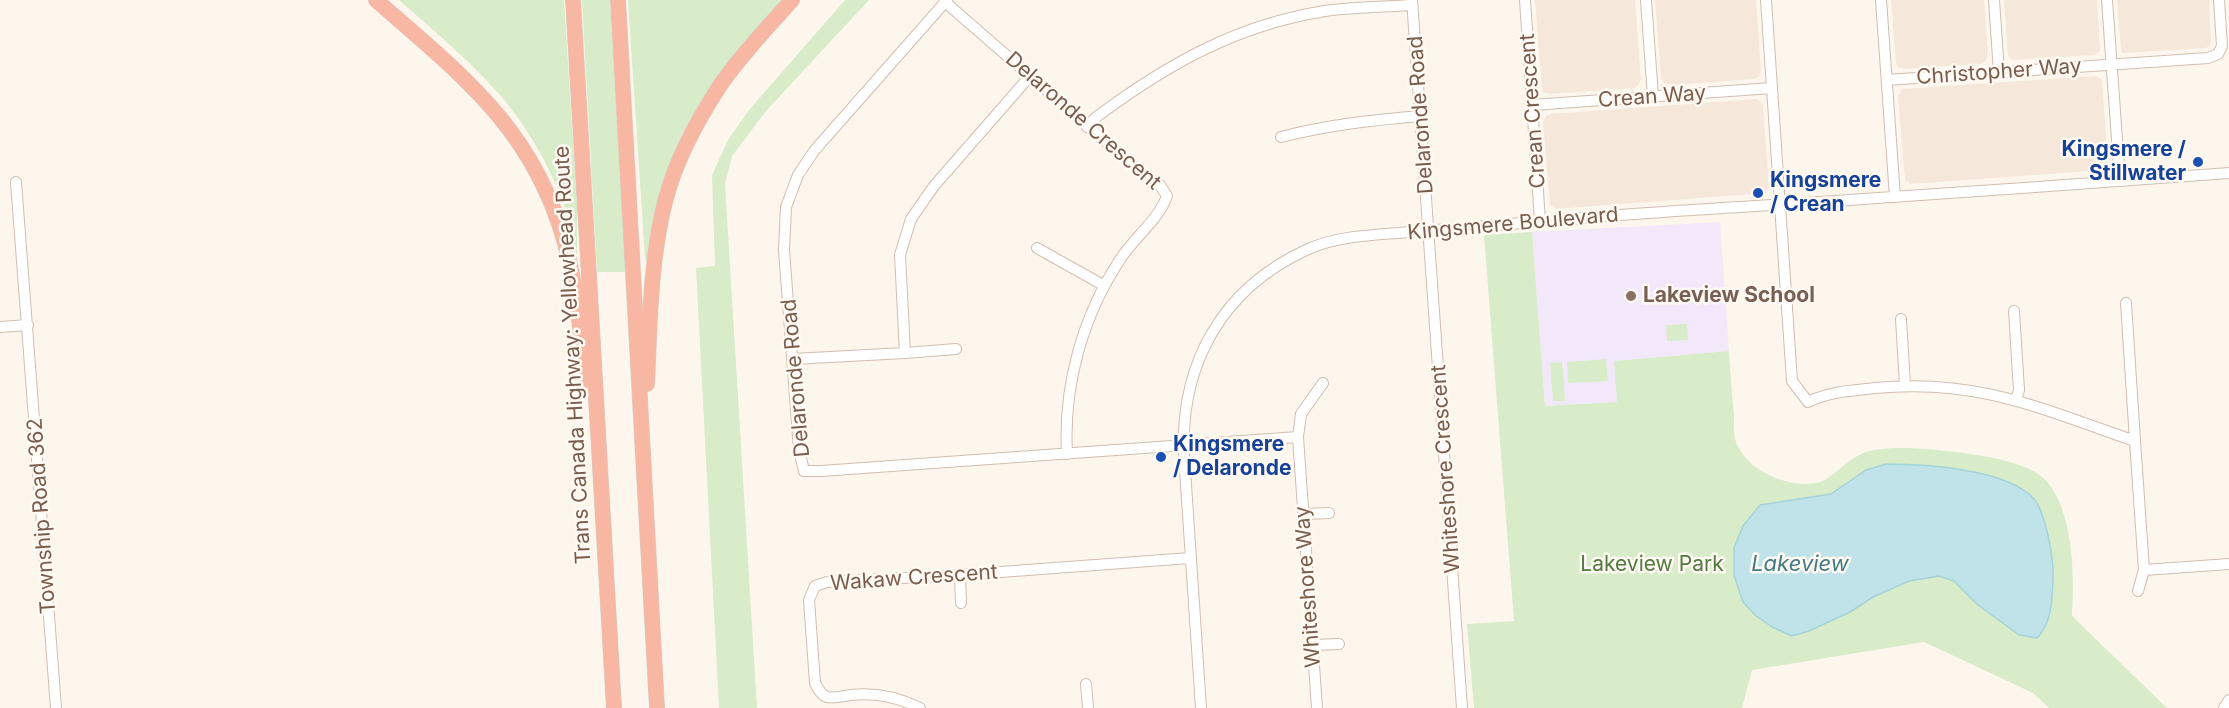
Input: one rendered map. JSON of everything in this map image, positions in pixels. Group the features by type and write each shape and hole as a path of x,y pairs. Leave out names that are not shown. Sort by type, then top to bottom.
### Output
{"highway":[{"path":"376,0 454,68 493,107 518,138 545,189 559,224 571,269 602,489"},
{"name":"Trans Canada Highway: Yellowhead Route","path":"573,0 614,708"},
{"path":"618,0 657,708"},
{"path":"644,480 649,338 654,273 666,196 682,153 722,83 792,0"}],"street":[{"name":"Crean Crescent","path":"1525,0 1540,221"},
{"path":"1646,0 1653,97"},
{"path":"1766,0 1792,381 1808,402 1827,393 1905,385 1932,385 1991,393 2135,441"},
{"path":"1881,0 1895,197"},
{"path":"1994,0 1999,72"},
{"path":"2107,0 2120,181"},
{"name":"Christopher Way","path":"1887,80 2208,58 2218,54 2222,46 2219,0"},
{"name":"Delaronde Crescent","path":"946,1 1087,127 1151,181 1160,185 1167,196 1163,207 1123,255 1103,285 1087,326 1073,373 1066,431 1067,454"},
{"name":"Delaronde Road","path":"946,1 814,151 798,175 786,207 784,250 799,450 804,471 832,471 1183,445"},
{"path":"1087,127 1095,118 1155,76 1190,55 1233,35 1280,20 1326,11 1412,2"},
{"name":"Delaronde Road","path":"1412,2 1429,231"},
{"path":"905,353 900,255 911,219 934,186 1030,76"},
{"name":"Crean Way","path":"1532,105 1772,88"},
{"path":"1281,137 1316,128 1421,116"},
{"name":"Kingsmere Boulevard","path":"1202,708 1183,445 1188,392 1195,366 1205,344 1218,322 1232,305 1265,273 1308,249 1349,237 1540,221 2229,173"},
{"name":"Township Road 362","path":"16,182 56,708"},
{"name":"Whiteshore Crescent","path":"1429,231 1462,708"},
{"path":"1037,248 1103,285"},
{"path":"2126,303 2144,570 2138,591"},
{"path":"2014,311 2019,390 2016,400"},
{"path":"1901,319 1905,385"},
{"path":"0,327 28,325"},
{"path":"793,359 956,349"},
{"name":"Whiteshore Way","path":"1317,708 1298,437 1301,414 1323,383"},
{"path":"1183,445 1298,437"},
{"path":"1303,514 1329,513"},
{"name":"Wakaw Crescent","path":"920,708 898,698 881,694 852,694 833,698 825,697 820,692 815,683 809,600 815,586 827,582 1190,558"},
{"path":"2144,570 2229,564"},
{"path":"960,575 961,603"},
{"path":"1313,645 1339,644"},
{"path":"1086,684 1088,708"},
{"path":"2224,708 2229,700"}],"shaded area":[{"path":"1535,0 1635,0 1641,80 1639,84 1635,88 1549,94 1542,92"},
{"path":"1655,0 1756,0 1761,70 1759,76 1754,79 1665,84 1661,78"},
{"path":"1891,0 1984,0 1988,55 1986,60 1981,64 1904,69 1898,67"},
{"path":"2004,0 2097,0 2100,51 2094,55 2013,60 2008,56"},
{"path":"2117,0 2209,0 2211,45 2206,48 2123,53"},
{"path":"2096,76 2102,80 2108,164 2104,170 1910,184 1905,180 1898,96 1902,89"},
{"path":"1757,99 1763,105 1769,187 1766,193 1556,209 1550,205 1543,122 1546,116"},
{"name":"Lakeview School","path":"1720,222 1729,351 1615,361 1617,402 1545,406 1532,232"}],"green space":[{"path":"399,0 564,0 577,204 577,261 564,205 541,154 521,122 476,69"},
{"path":"582,0 610,0 626,272 597,272"},
{"path":"628,0 784,0 700,104 648,264 645,258"},
{"path":"845,0 869,0 766,111 732,156 725,184 757,708 719,708 696,268 715,266 712,175 728,140 749,110"},
{"name":"Lakeview Park","path":"1532,232 1545,406 1617,402 1614,361 1729,351 1735,439 1745,457 1769,475 1801,484 1820,482 1862,454 1888,448 1965,453 2027,468 2048,483 2058,498 2065,517 2072,559 2072,616 2167,708 2049,708 2033,693 1924,642 1752,670 1742,708 1474,708 1467,624 1514,621 1484,235"},
{"path":"1687,324 1688,340 1667,341 1666,325"},
{"path":"1606,359 1608,381 1568,383 1567,362"},
{"path":"1562,362 1565,401 1553,401 1550,363"}],"water":[{"name":"Lakeview","path":"1886,464 1965,470 2005,481 2022,489 2034,499 2046,525 2053,571 2050,611 2046,625 2037,638 2019,635 1978,605 1954,581 1939,576 1909,581 1873,597 1850,612 1809,631 1792,636 1772,627 1755,615 1743,602 1734,575 1734,548 1743,526 1760,505 1831,494 1866,470"}],"place":[{"name":"Kingsmere / Stillwater","path":"2198,162"},
{"name":"Kingsmere / Crean","path":"1758,193"},
{"name":"Lakeview School","path":"1631,296"},
{"name":"Kingsmere / Delaronde","path":"1161,457"}]}
